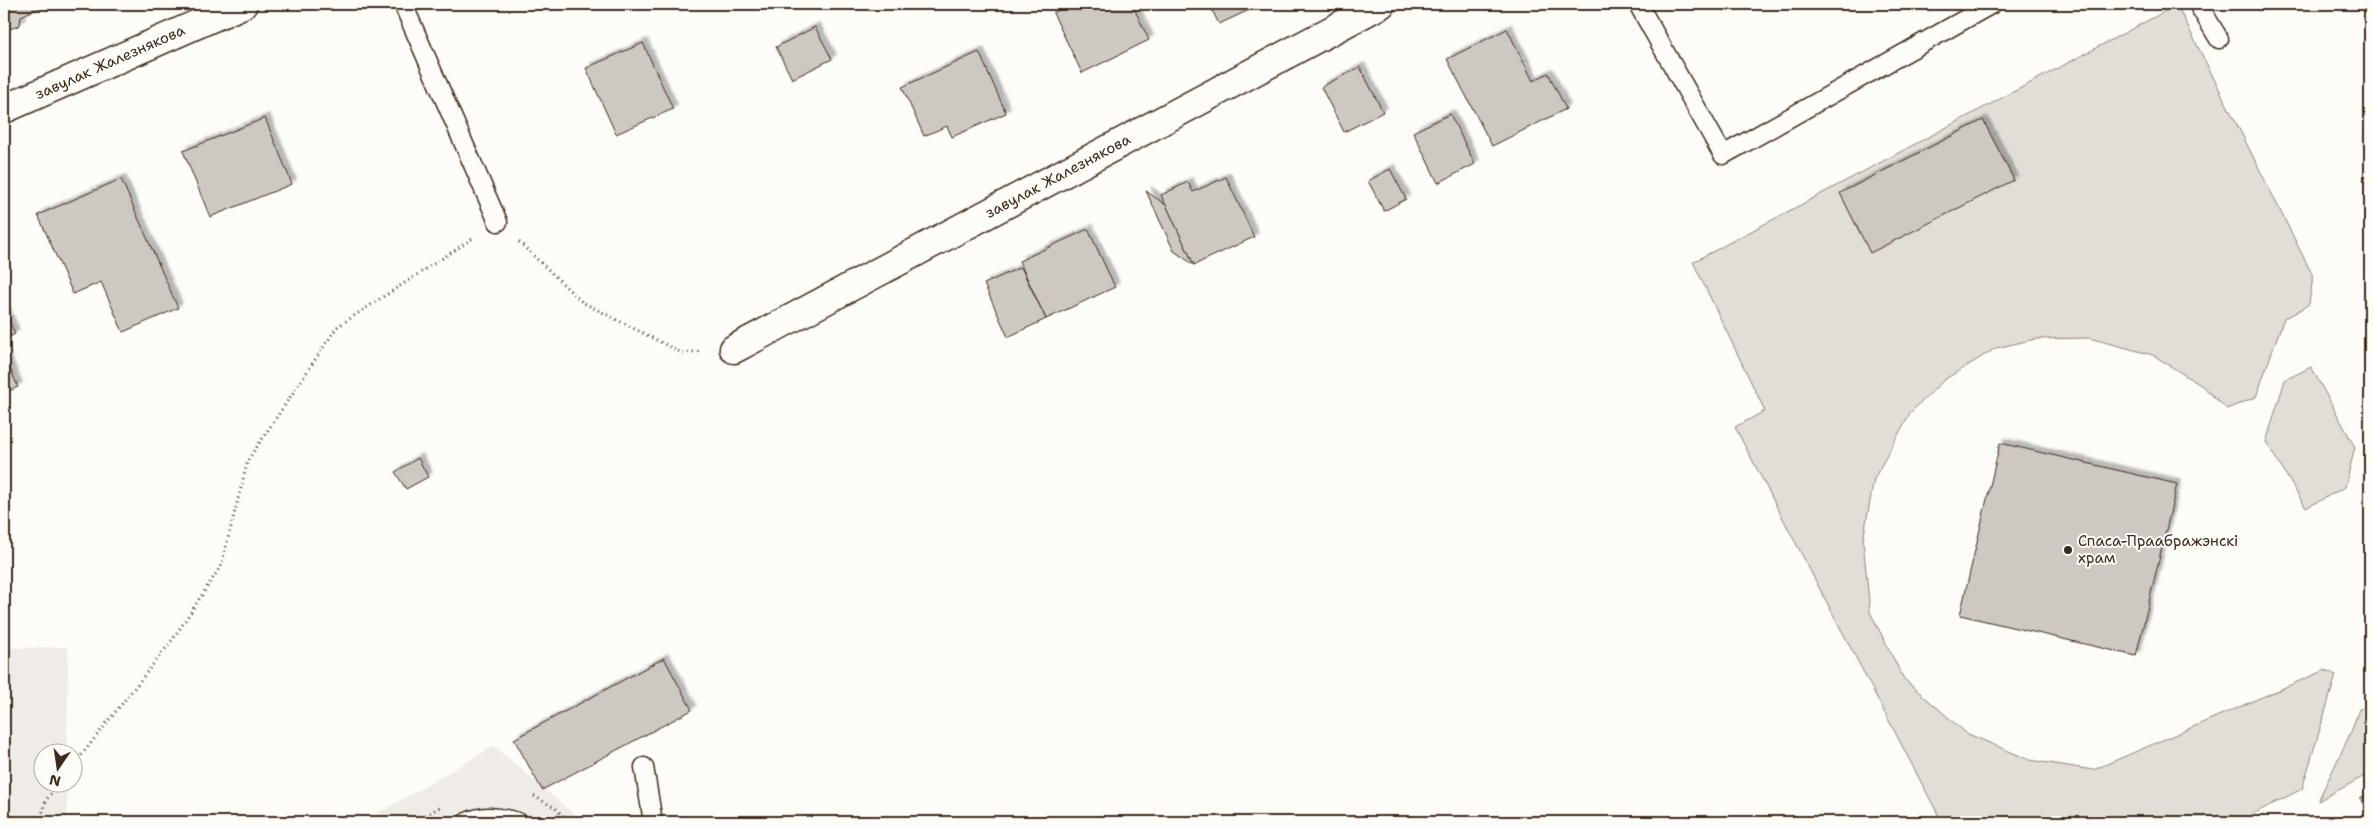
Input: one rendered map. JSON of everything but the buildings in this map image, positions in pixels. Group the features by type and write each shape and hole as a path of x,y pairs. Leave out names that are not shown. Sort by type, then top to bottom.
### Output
{"street":[{"name":"завулак Жалезнякова","path":"4,109 243,4"},
{"name":"завулак Жалезнякова","path":"734,349 1381,4"}],"lane":[{"path":"403,4 498,222"},
{"path":"1638,4 1723,155 1992,4"},
{"path":"2198,4 2219,39"},
{"path":"644,767 653,822"},
{"path":"467,822 477,817 502,817 518,822"}],"path":[{"path":"82,753 173,639 221,566 248,460 337,327 498,222 582,302 682,353 734,349"},
{"path":"40,822 46,800 51,794"}],"shaded area":[{"path":"2177,5 2313,276 2309,304 2284,318 2256,397 2227,409 2202,386 2153,355 2089,338 2035,339 1996,348 1944,380 1910,413 1874,479 1863,540 1870,612 1904,679 1966,733 2030,760 2093,770 2325,670 2336,675 2302,789 2237,822 1942,822 1735,427 1765,411 1693,262"},
{"path":"2311,367 2355,447 2345,487 2306,508 2266,442 2285,380"},
{"path":"68,647 67,744 32,744 32,794 67,794 67,822 4,822 4,648"},
{"path":"2370,706 2370,773 2318,801 2351,732 2359,709"},
{"path":"494,746 583,822 363,822"}],"place":[{"name":"Спаса-Праабражэнскі храм","path":"2068,550"}]}
